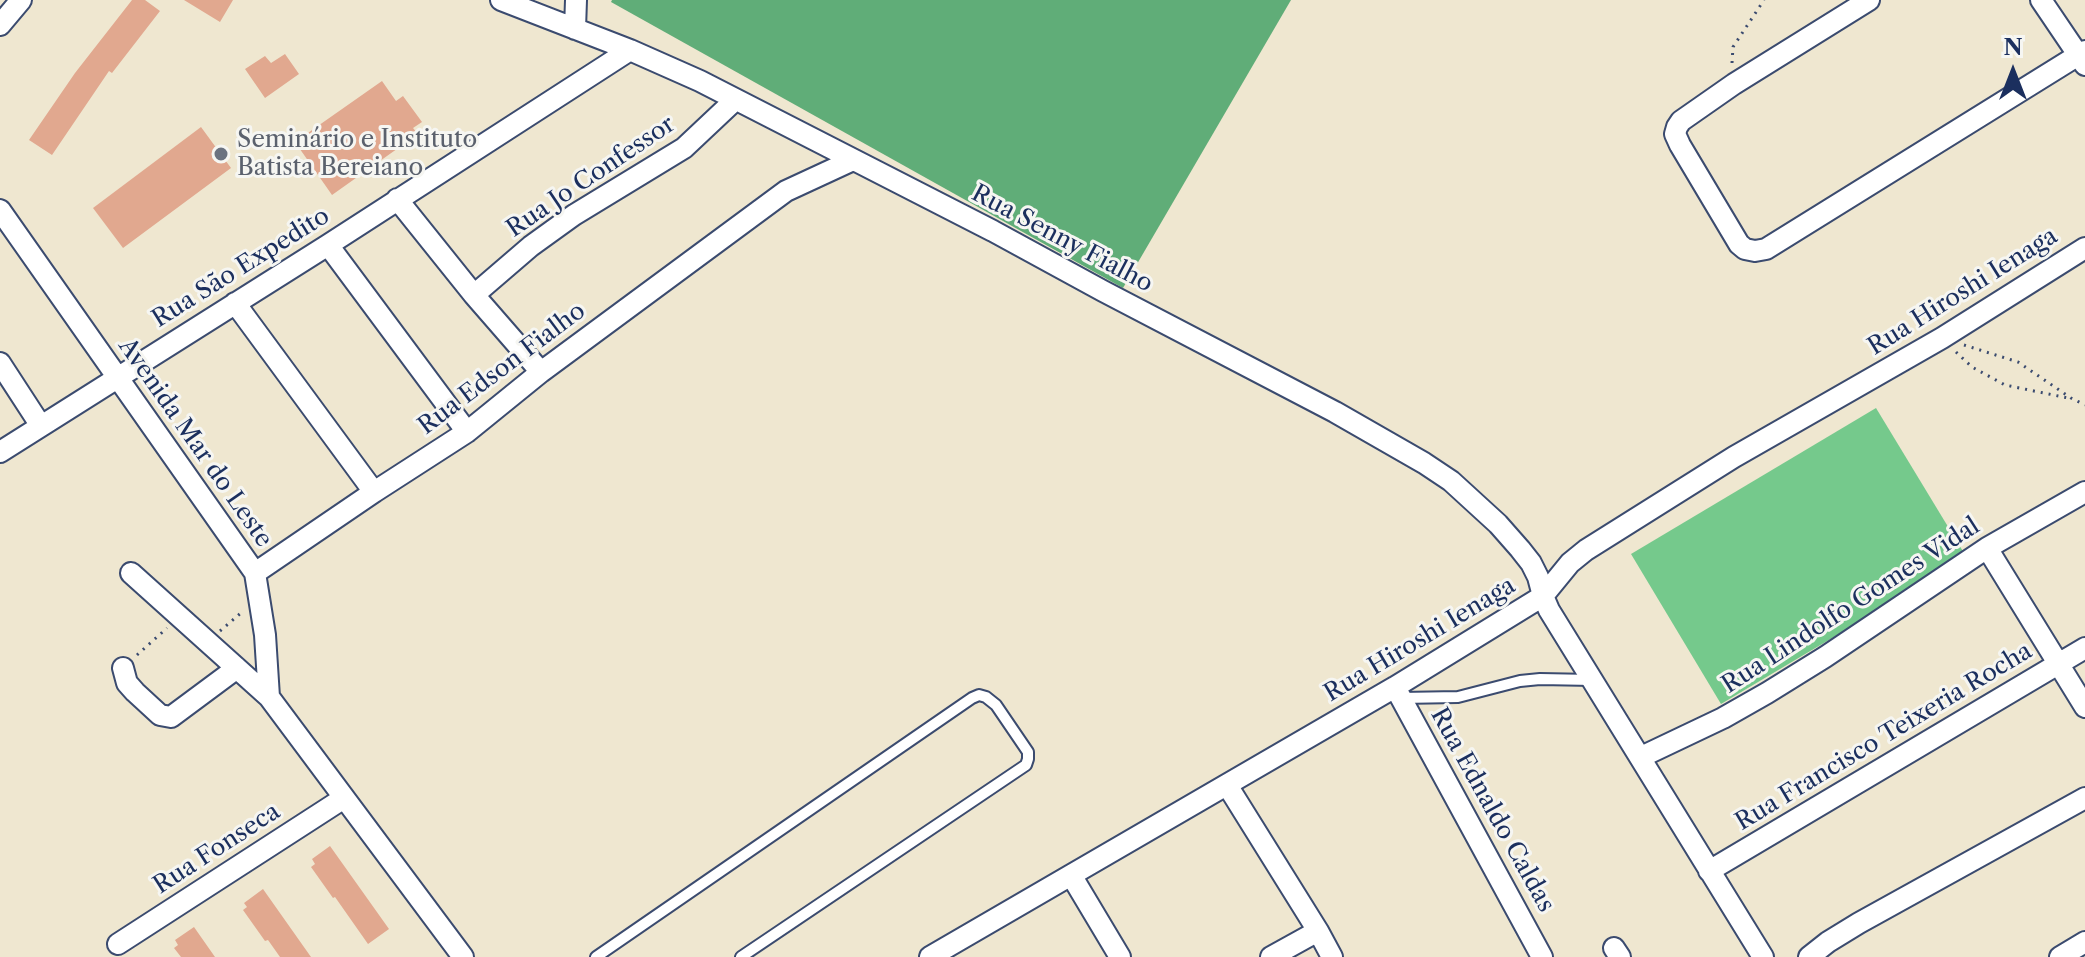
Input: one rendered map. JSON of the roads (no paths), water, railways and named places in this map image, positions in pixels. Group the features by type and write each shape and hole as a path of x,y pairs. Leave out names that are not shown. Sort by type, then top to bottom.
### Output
{"street":[{"path":"0,25 21,0"},
{"name":"Rua Senny Fialho","path":"501,0 667,65 993,231 1335,412 1451,481 1520,549 1538,577 1549,610 1763,957"},
{"path":"575,29 576,0"},
{"path":"1869,0 1734,84 1677,127 1675,134 1680,145 1739,244 1745,249 1766,249 2083,57 2041,0"},
{"name":"Rua São Expedito","path":"0,452 630,50"},
{"name":"Rua Jo Confessor","path":"474,295 531,246 574,215 684,148 735,100"},
{"name":"Rua Edson Fialho","path":"255,573 467,432 541,372 786,191 853,160"},
{"path":"397,199 541,372"},
{"name":"Avenida Mar do Leste","path":"0,210 255,573 265,635 269,697"},
{"path":"328,245 467,432"},
{"name":"Rua Hiroshi Ienaga","path":"930,957 1227,785 1398,693 1543,596 1570,563 1586,550 1734,457 1942,338 2085,248"},
{"path":"235,303 374,492"},
{"path":"0,363 41,426"},
{"name":"Rua Lindolfo Gomes Vidal","path":"1641,757 1767,693 1987,548 2085,492"},
{"path":"1987,548 2085,707"},
{"path":"131,573 269,697 463,957"},
{"name":"Rua Francisco Teixeria Rocha","path":"1709,871 2085,648"},
{"path":"123,668 127,683 135,692 160,715 171,717 237,668"},
{"name":"Rua Ednaldo Caldas","path":"1398,693 1542,957"},
{"path":"1227,785 1332,957"},
{"name":"Rua Fonseca","path":"118,944 344,798"},
{"path":"1809,957 1859,923 2085,798"},
{"path":"1071,875 1120,957"},
{"path":"1271,957 1318,931"},
{"path":"2060,957 2085,942"}],"lane":[{"path":"1398,693 1458,697 1520,681 1593,680"},
{"path":"596,957 972,698 979,695 986,697 996,705 1028,752 1026,765 741,957"}],"place":[{"name":"Seminário e Instituto Batista Bereiano","path":"221,154"}]}
